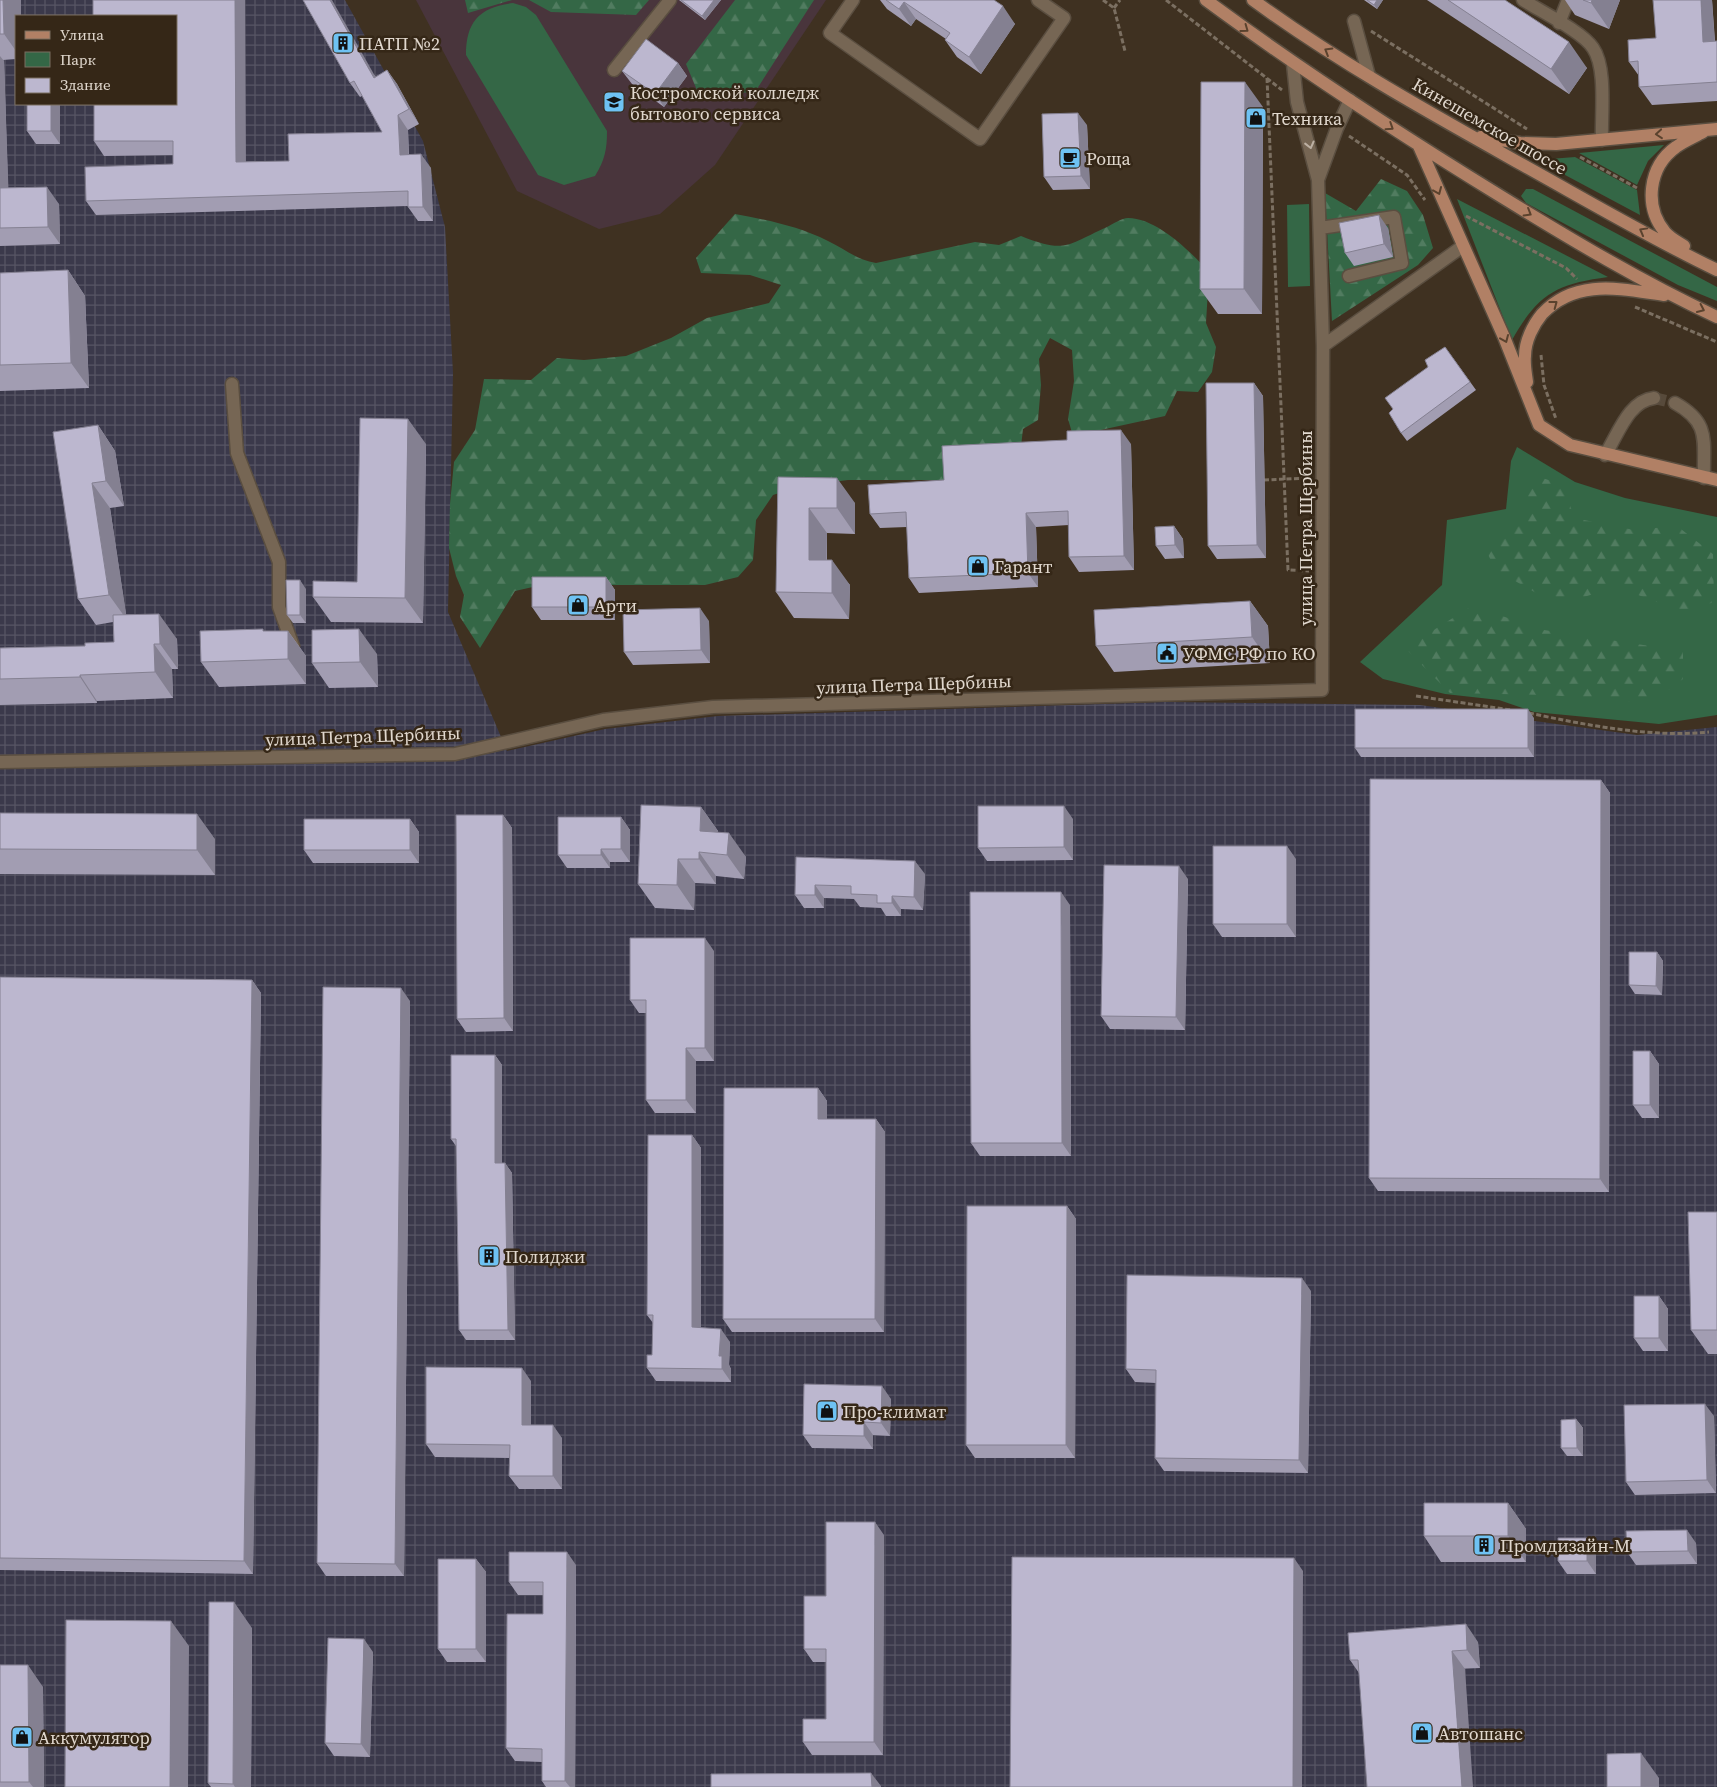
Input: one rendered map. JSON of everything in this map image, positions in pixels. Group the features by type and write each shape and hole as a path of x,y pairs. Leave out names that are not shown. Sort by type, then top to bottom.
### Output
{"main road":[{"path":"1206,0 1293,64 1419,146 1582,246 1672,296 1717,317"},
{"name":"Кинешемское шоссе","path":"1254,0 1301,35 1471,136 1649,235 1715,269"},
{"path":"1471,136 1520,143 1556,144 1712,129"},
{"path":"1712,129 1675,148 1663,160 1654,176 1651,196 1654,213 1666,233 1715,269"},
{"path":"1419,146 1528,395 1539,425 1570,445 1604,455 1711,479"},
{"path":"1528,395 1525,354 1534,324 1554,302 1576,292 1589,289 1620,289 1672,296"}],"street":[{"path":"614,70 670,0"},
{"path":"852,0 830,33 980,139 1064,18 1038,0"},
{"path":"1523,0 1581,36 1593,48 1600,65 1602,140"},
{"path":"1559,23 1568,0"},
{"path":"1354,21 1369,76"},
{"name":"улица Петра Щербины","path":"0,762 455,754 603,720 712,707 1322,690 1323,346 1318,180 1297,102 1293,64"},
{"name":"улица Петра Щербины","path":"1318,180 1350,100"},
{"path":"1320,228 1394,217 1402,263 1349,276"},
{"path":"1323,346 1463,246"},
{"path":"232,384 237,453 279,562 279,607 293,646"},
{"path":"1604,455 1634,406 1644,399 1654,398"},
{"path":"1675,403 1689,411 1703,428 1711,479"}],"path":[{"path":"1103,0 1114,8 1125,51"},
{"path":"1114,8 1120,0"},
{"path":"1354,21 1536,134"},
{"path":"1266,78 1288,570 1322,571"},
{"path":"1575,154 1637,188"},
{"path":"1463,214 1566,268 1579,282"},
{"path":"1628,305 1668,320 1717,342"},
{"path":"1542,346 1544,385 1555,418 1562,424"},
{"path":"1264,480 1322,478"},
{"path":"1416,696 1516,711"},
{"path":"1526,713 1575,722 1664,733 1690,734 1709,732"}],"shaded area":[{"path":"0,0 345,0 423,141 445,227 453,373 448,612 507,751 605,729 718,716 1166,702 1420,705 1637,735 1717,727 1717,1787 0,1787"},
{"name":"Костромской колледж бытового сервиса","path":"416,0 826,0 715,165 660,214 599,229 517,191"}],"green space":[{"path":"465,0 512,0 468,13"},
{"path":"529,0 649,0 636,15 551,12"},
{"path":"735,0 814,0 755,92 699,95 686,64"},
{"path":"513,3 526,7 536,15 607,131 605,154 595,176 564,185 538,175 466,55 469,34 477,18 491,8"},
{"path":"1664,145 1648,161 1637,185 1579,153"},
{"path":"1575,157 1637,190 1640,215 1537,160"},
{"path":"1381,179 1407,191 1423,215 1433,248 1418,265 1332,321 1325,193 1356,211"},
{"path":"1526,189 1533,189 1717,287 1717,301 1678,285 1526,203 1521,196"},
{"path":"1457,199 1608,277 1575,283 1550,294 1540,302 1521,324 1512,340"},
{"path":"1309,204 1310,286 1288,287 1287,205"},
{"path":"735,214 794,227 828,241 857,257 876,263 975,242 999,245 1021,236 1048,245 1066,245 1083,239 1123,219 1139,220 1162,230 1173,238 1209,272 1206,323 1216,347 1212,372 1198,392 1177,391 1165,416 1073,436 1068,419 1074,381 1072,350 1050,338 1039,359 1041,385 1038,420 1023,429 1020,455 951,480 848,480 800,486 773,495 756,520 753,560 738,577 705,585 588,585 555,582 515,591 480,648 460,617 464,595 456,576 449,548 450,504 454,462 475,430 484,379 531,380 557,358 584,360 626,356 671,338 707,318 769,303 781,285 750,275 701,273 696,258"},
{"path":"1517,447 1575,482 1625,498 1717,517 1717,715 1659,724 1534,712 1499,700 1445,694 1383,679 1360,662 1442,585 1447,520 1506,509 1511,461"},
{"path":"1533,475 1564,485 1574,518 1634,530 1677,526 1713,554 1714,601 1691,615 1617,587 1557,605 1496,570 1482,543 1522,517"},
{"path":"1472,606 1544,630 1683,651 1683,679 1651,703 1548,695 1450,693 1405,648"}],"building":[{"path":"0,0 3,0 4,34 0,34"},
{"path":"93,0 235,0 236,162 289,161 288,134 382,132 354,81 350,83 303,0 330,0 374,78 387,70 409,109 398,115 400,155 421,154 423,207 408,207 408,191 86,201 85,167 173,164 173,141 94,141 94,105 178,105 178,15 93,15"},
{"path":"681,0 714,0 702,16"},
{"path":"886,0 994,0 1003,6 969,57 945,40 950,33 904,2 899,9"},
{"path":"1367,0 1377,0 1374,5"},
{"path":"1448,0 1505,0 1569,42 1551,69"},
{"path":"1653,0 1701,0 1703,42 1717,41 1717,82 1639,87 1638,61 1629,62 1628,40 1656,38"},
{"path":"646,39 678,63 655,94 622,71"},
{"path":"1201,82 1245,82 1244,289 1200,289"},
{"path":"27,105 51,105 51,131 27,131"},
{"name":"Роща","path":"1078,113 1081,176 1044,177 1042,114"},
{"path":"47,187 48,227 0,228 0,188"},
{"path":"1379,215 1384,244 1345,253 1339,223"},
{"path":"68,270 71,363 0,365 0,273"},
{"path":"1445,347 1470,382 1401,433 1389,413 1393,409 1385,398 1428,367 1425,360"},
{"path":"1206,383 1254,383 1257,545 1208,546"},
{"path":"360,418 408,419 405,598 313,597 313,581 357,582"},
{"path":"98,425 106,481 92,483 109,595 78,599 53,432"},
{"path":"1121,430 1124,556 1069,557 1068,511 1026,513 1028,573 909,578 906,512 870,514 868,485 944,480 942,446 1067,440 1067,431"},
{"path":"778,477 837,478 837,508 809,508 809,560 832,560 832,593 776,592"},
{"path":"1174,526 1175,545 1156,546 1155,527"},
{"path":"532,577 606,577 606,607 532,607"},
{"path":"286,580 300,580 300,615 287,615"},
{"path":"1250,601 1252,637 1096,646 1094,610"},
{"path":"700,608 701,650 624,652 623,610"},
{"path":"159,614 160,644 154,644 155,672 80,675 80,677 0,679 0,648 85,646 85,643 114,642 113,615"},
{"path":"263,629 263,631 288,631 288,659 201,662 200,631"},
{"path":"359,629 360,662 312,663 312,630"},
{"path":"1355,709 1528,709 1528,748 1355,748"},
{"path":"1370,779 1601,780 1600,1179 1369,1178"},
{"path":"641,805 701,807 700,831 729,833 727,855 699,852 699,859 678,859 677,885 638,884"},
{"path":"978,806 1064,806 1064,847 978,848"},
{"path":"0,813 197,814 197,850 0,849"},
{"path":"456,815 503,815 504,1018 457,1019"},
{"path":"558,817 621,817 621,849 601,849 601,855 558,855"},
{"path":"304,819 410,819 410,850 304,850"},
{"path":"1213,846 1287,846 1287,924 1213,924"},
{"path":"796,857 915,861 914,897 892,896 892,903 877,903 877,895 851,894 851,886 815,885 815,895 795,895"},
{"path":"1104,865 1179,866 1176,1017 1101,1016"},
{"path":"970,892 1061,892 1062,1143 971,1143"},
{"path":"630,938 705,938 705,1048 686,1048 686,1100 646,1100 646,1000 630,1000"},
{"path":"1629,952 1657,952 1656,986 1629,985"},
{"path":"0,977 252,980 244,1561 0,1558"},
{"path":"323,987 401,988 395,1564 317,1563"},
{"path":"1633,1051 1650,1051 1650,1105 1633,1105"},
{"path":"451,1055 495,1055 495,1163 505,1163 508,1330 459,1330 456,1139 451,1139"},
{"path":"724,1088 818,1088 818,1119 876,1119 875,1319 723,1319"},
{"path":"648,1135 692,1135 692,1327 721,1329 719,1356 722,1356 722,1369 647,1368 647,1355 652,1355 653,1315 647,1315"},
{"path":"967,1206 1067,1206 1066,1445 966,1445"},
{"path":"1688,1212 1717,1212 1717,1330 1691,1330"},
{"path":"1127,1275 1302,1278 1299,1460 1155,1458 1156,1370 1126,1369"},
{"path":"1634,1296 1659,1296 1659,1338 1634,1338"},
{"path":"426,1367 522,1368 522,1425 553,1425 553,1476 509,1476 510,1445 426,1444"},
{"path":"804,1384 882,1386 881,1423 864,1422 864,1436 803,1435"},
{"path":"1705,1404 1707,1480 1626,1482 1624,1405"},
{"path":"1576,1419 1577,1448 1561,1448 1561,1420"},
{"path":"1424,1503 1508,1503 1508,1536 1424,1536"},
{"path":"826,1522 875,1522 874,1742 803,1742 803,1719 826,1719 826,1649 804,1649 804,1596 826,1596"},
{"path":"1687,1530 1688,1551 1627,1552 1626,1531"},
{"path":"1558,1538 1587,1538 1587,1561 1558,1561"},
{"path":"509,1552 567,1552 565,1781 542,1781 542,1749 506,1748 507,1614 543,1614 543,1582 509,1582"},
{"path":"1012,1557 1294,1558 1293,1787 1010,1787"},
{"path":"438,1559 476,1559 476,1649 438,1649"},
{"path":"209,1602 234,1602 233,1784 208,1783"},
{"path":"66,1620 171,1621 170,1787 65,1787"},
{"name":"Автошанс","path":"1466,1624 1467,1650 1452,1651 1462,1787 1367,1787 1358,1660 1350,1660 1348,1633"},
{"path":"328,1638 364,1639 361,1744 325,1743"},
{"name":"Аккумулятор","path":"0,1665 28,1665 29,1782 0,1782"},
{"path":"1641,1753 1641,1787 1607,1787 1607,1754"},
{"path":"871,1773 872,1787 711,1787 711,1774"}],"tunnel":[{"path":"1654,398 1675,403"}],"place":[{"name":"ПАТП №2","path":"343,43"},
{"name":"Костромской колледж бытового сервиса","path":"614,102"},
{"name":"Техника","path":"1256,118"},
{"name":"Роща","path":"1070,158"},
{"name":"Гарант","path":"978,566"},
{"name":"Арти","path":"578,605"},
{"name":"УФМС РФ по КО","path":"1167,653"},
{"name":"Полиджи","path":"489,1256"},
{"name":"Про-климат","path":"827,1411"},
{"name":"Промдизайн-М","path":"1484,1545"},
{"name":"Автошанс","path":"1422,1733"},
{"name":"Аккумулятор","path":"22,1737"}]}
